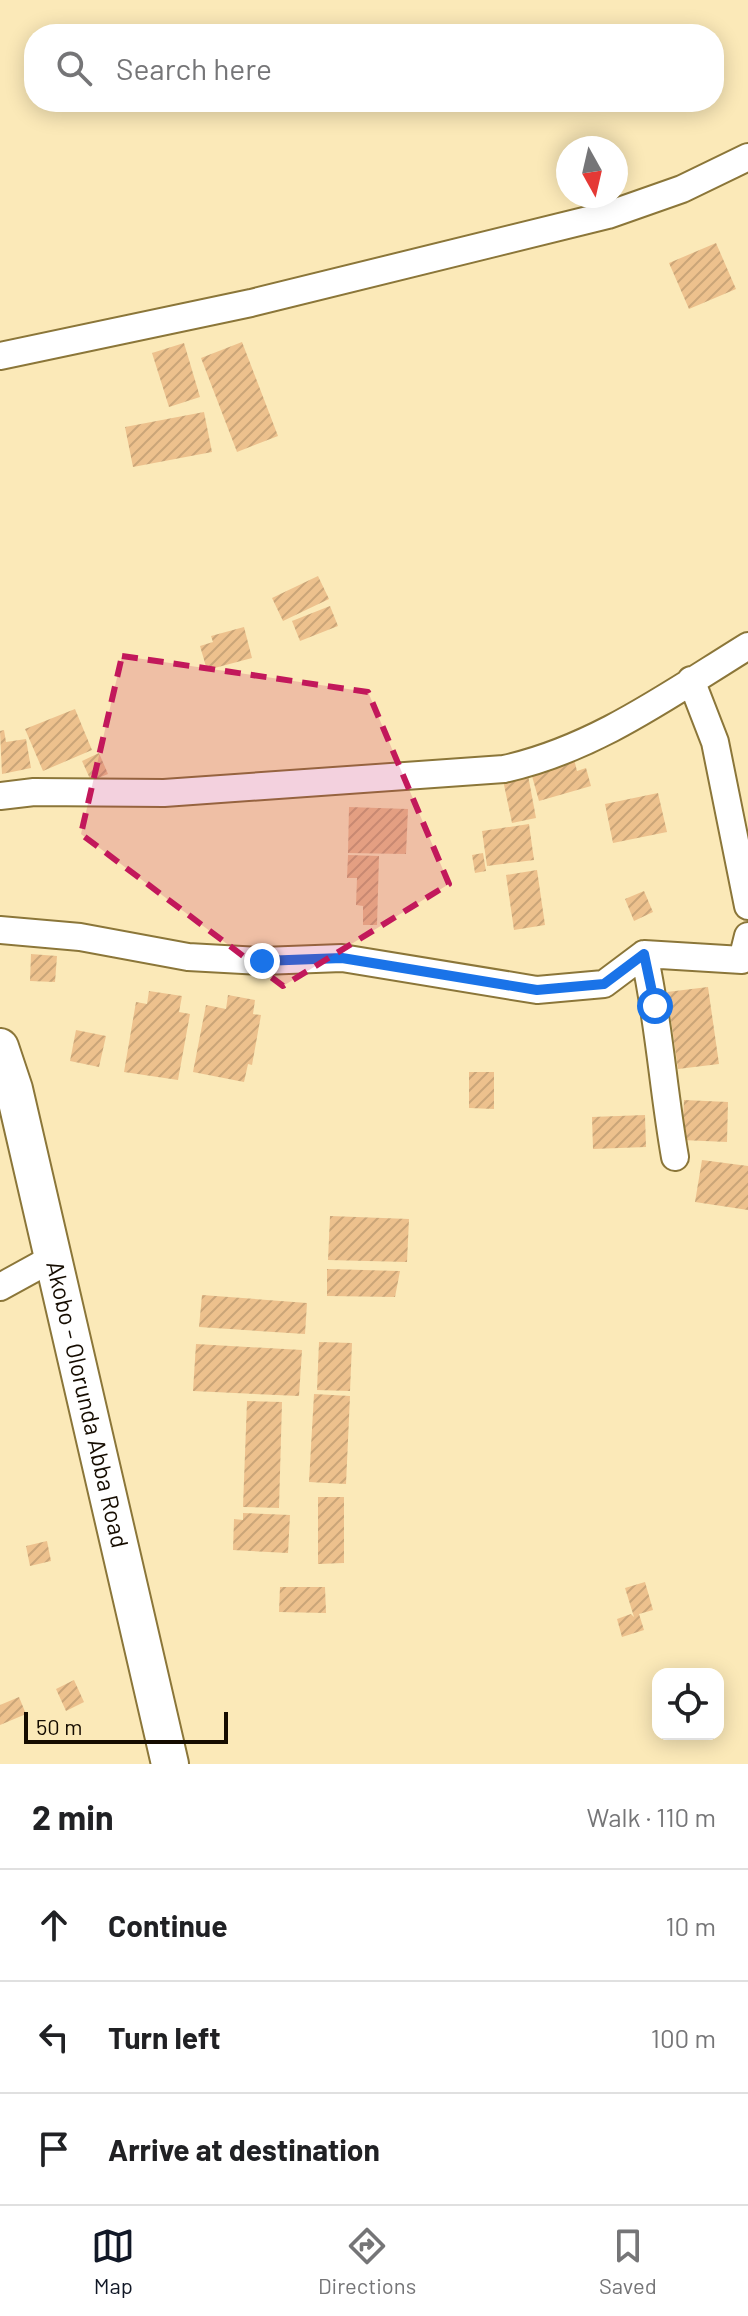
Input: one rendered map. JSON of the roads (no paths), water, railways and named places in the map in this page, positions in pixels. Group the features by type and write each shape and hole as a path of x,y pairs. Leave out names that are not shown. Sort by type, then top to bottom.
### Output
{"main road":[{"name":"Akobo - Olorunda Abba Road","path":"0,1047 14,1089 170,1764"}],"street":[{"path":"0,356 251,303 608,215 672,194 748,157"},
{"path":"0,796 34,792 164,793 504,769 545,760 592,740 748,646"},
{"path":"691,680 715,742 748,906"},
{"path":"0,930 80,937 188,957 262,961 342,958 537,990 604,984 644,954 742,960 748,936"},
{"path":"644,954 655,1006 675,1157"},
{"path":"0,1287 53,1258"}]}
